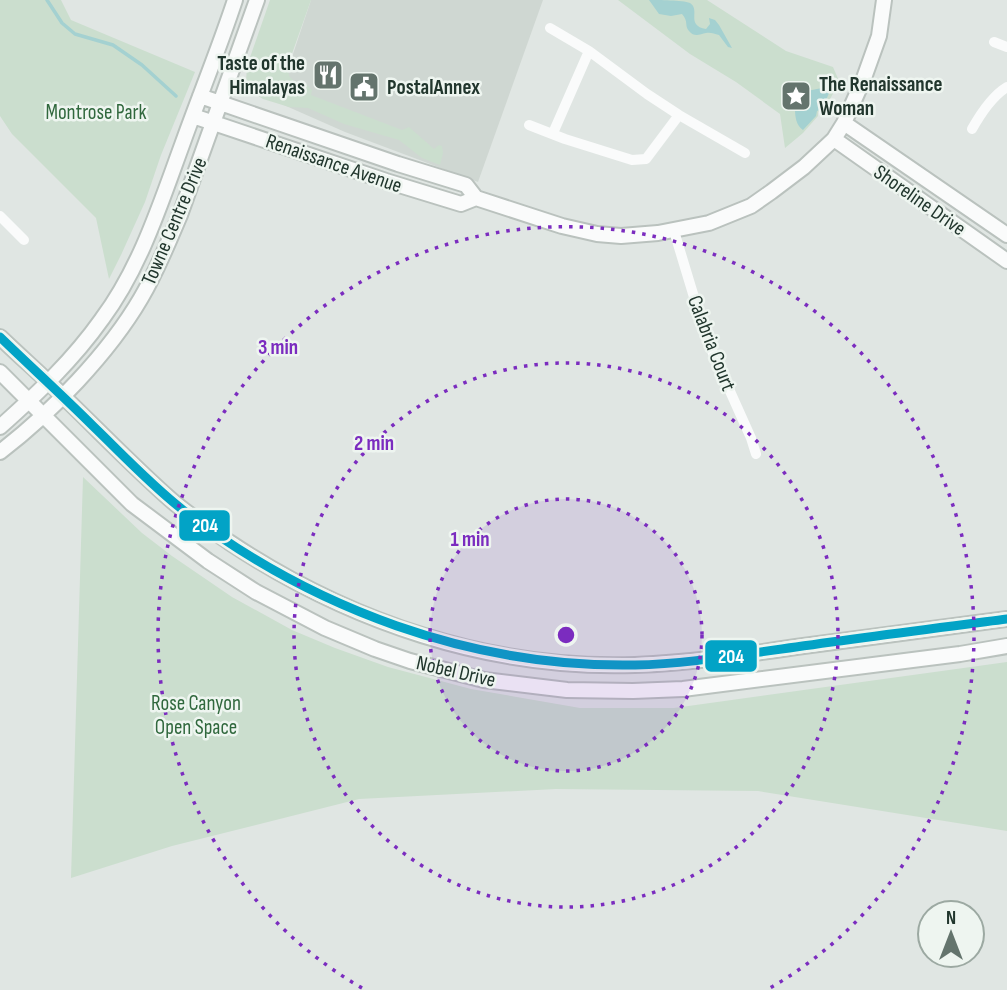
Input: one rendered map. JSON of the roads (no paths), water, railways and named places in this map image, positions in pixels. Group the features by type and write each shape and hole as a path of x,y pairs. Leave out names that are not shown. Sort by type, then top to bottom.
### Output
{"main road":[{"name":"Towne Centre Drive","path":"0,427 63,367 103,318 125,283 144,244 235,0"},
{"name":"Towne Centre Drive","path":"0,452 43,415 104,350 142,298 168,244 257,0"},
{"name":"Renaissance Avenue","path":"200,96 466,185 476,198 562,226 621,236 674,231 709,223 751,206 804,167 834,139 864,78 879,36 884,0"},
{"name":"Renaissance Avenue","path":"193,116 461,204 476,198"},
{"name":"Shoreline Drive","path":"844,123 1007,235"},
{"name":"Shoreline Drive","path":"834,139 1007,261"},
{"name":"Nobel Drive","path":"0,337 171,500 248,555 303,587 409,633 487,654 576,664 633,665 736,656 1007,618"},
{"name":"Nobel Drive","path":"0,372 132,504 208,561 256,592 325,628 410,661 484,680 567,690 684,689 1007,646"}],"street":[{"path":"550,27 589,51 679,115 745,153"},
{"path":"994,42 1007,47"},
{"path":"553,133 589,51"},
{"path":"972,128 1000,91 1007,87"},
{"path":"529,125 565,139 648,163 679,115"},
{"path":"0,216 24,240"},
{"name":"Calabria Court","path":"674,231 707,340 756,454"}],"water":[{"path":"649,0 690,3 694,9 696,24 706,29 710,24 709,18 715,20 732,48 728,47 719,35 691,33 682,14 659,14"},
{"path":"822,88 830,91 822,109 817,111 816,116 803,130 796,120 795,108 805,102 807,91"}],"waterway":[{"path":"47,0 62,23 75,34 113,45 142,65 176,96"}],"place":[{"name":"Taste of the Himalayas","path":"328,75"},
{"name":"PostalAnnex","path":"364,87"},
{"name":"The Renaissance Woman","path":"796,96"}],"park label":[{"name":"Montrose Park","path":"96,112"},
{"name":"Rose Canyon Open Space","path":"196,715"}]}
